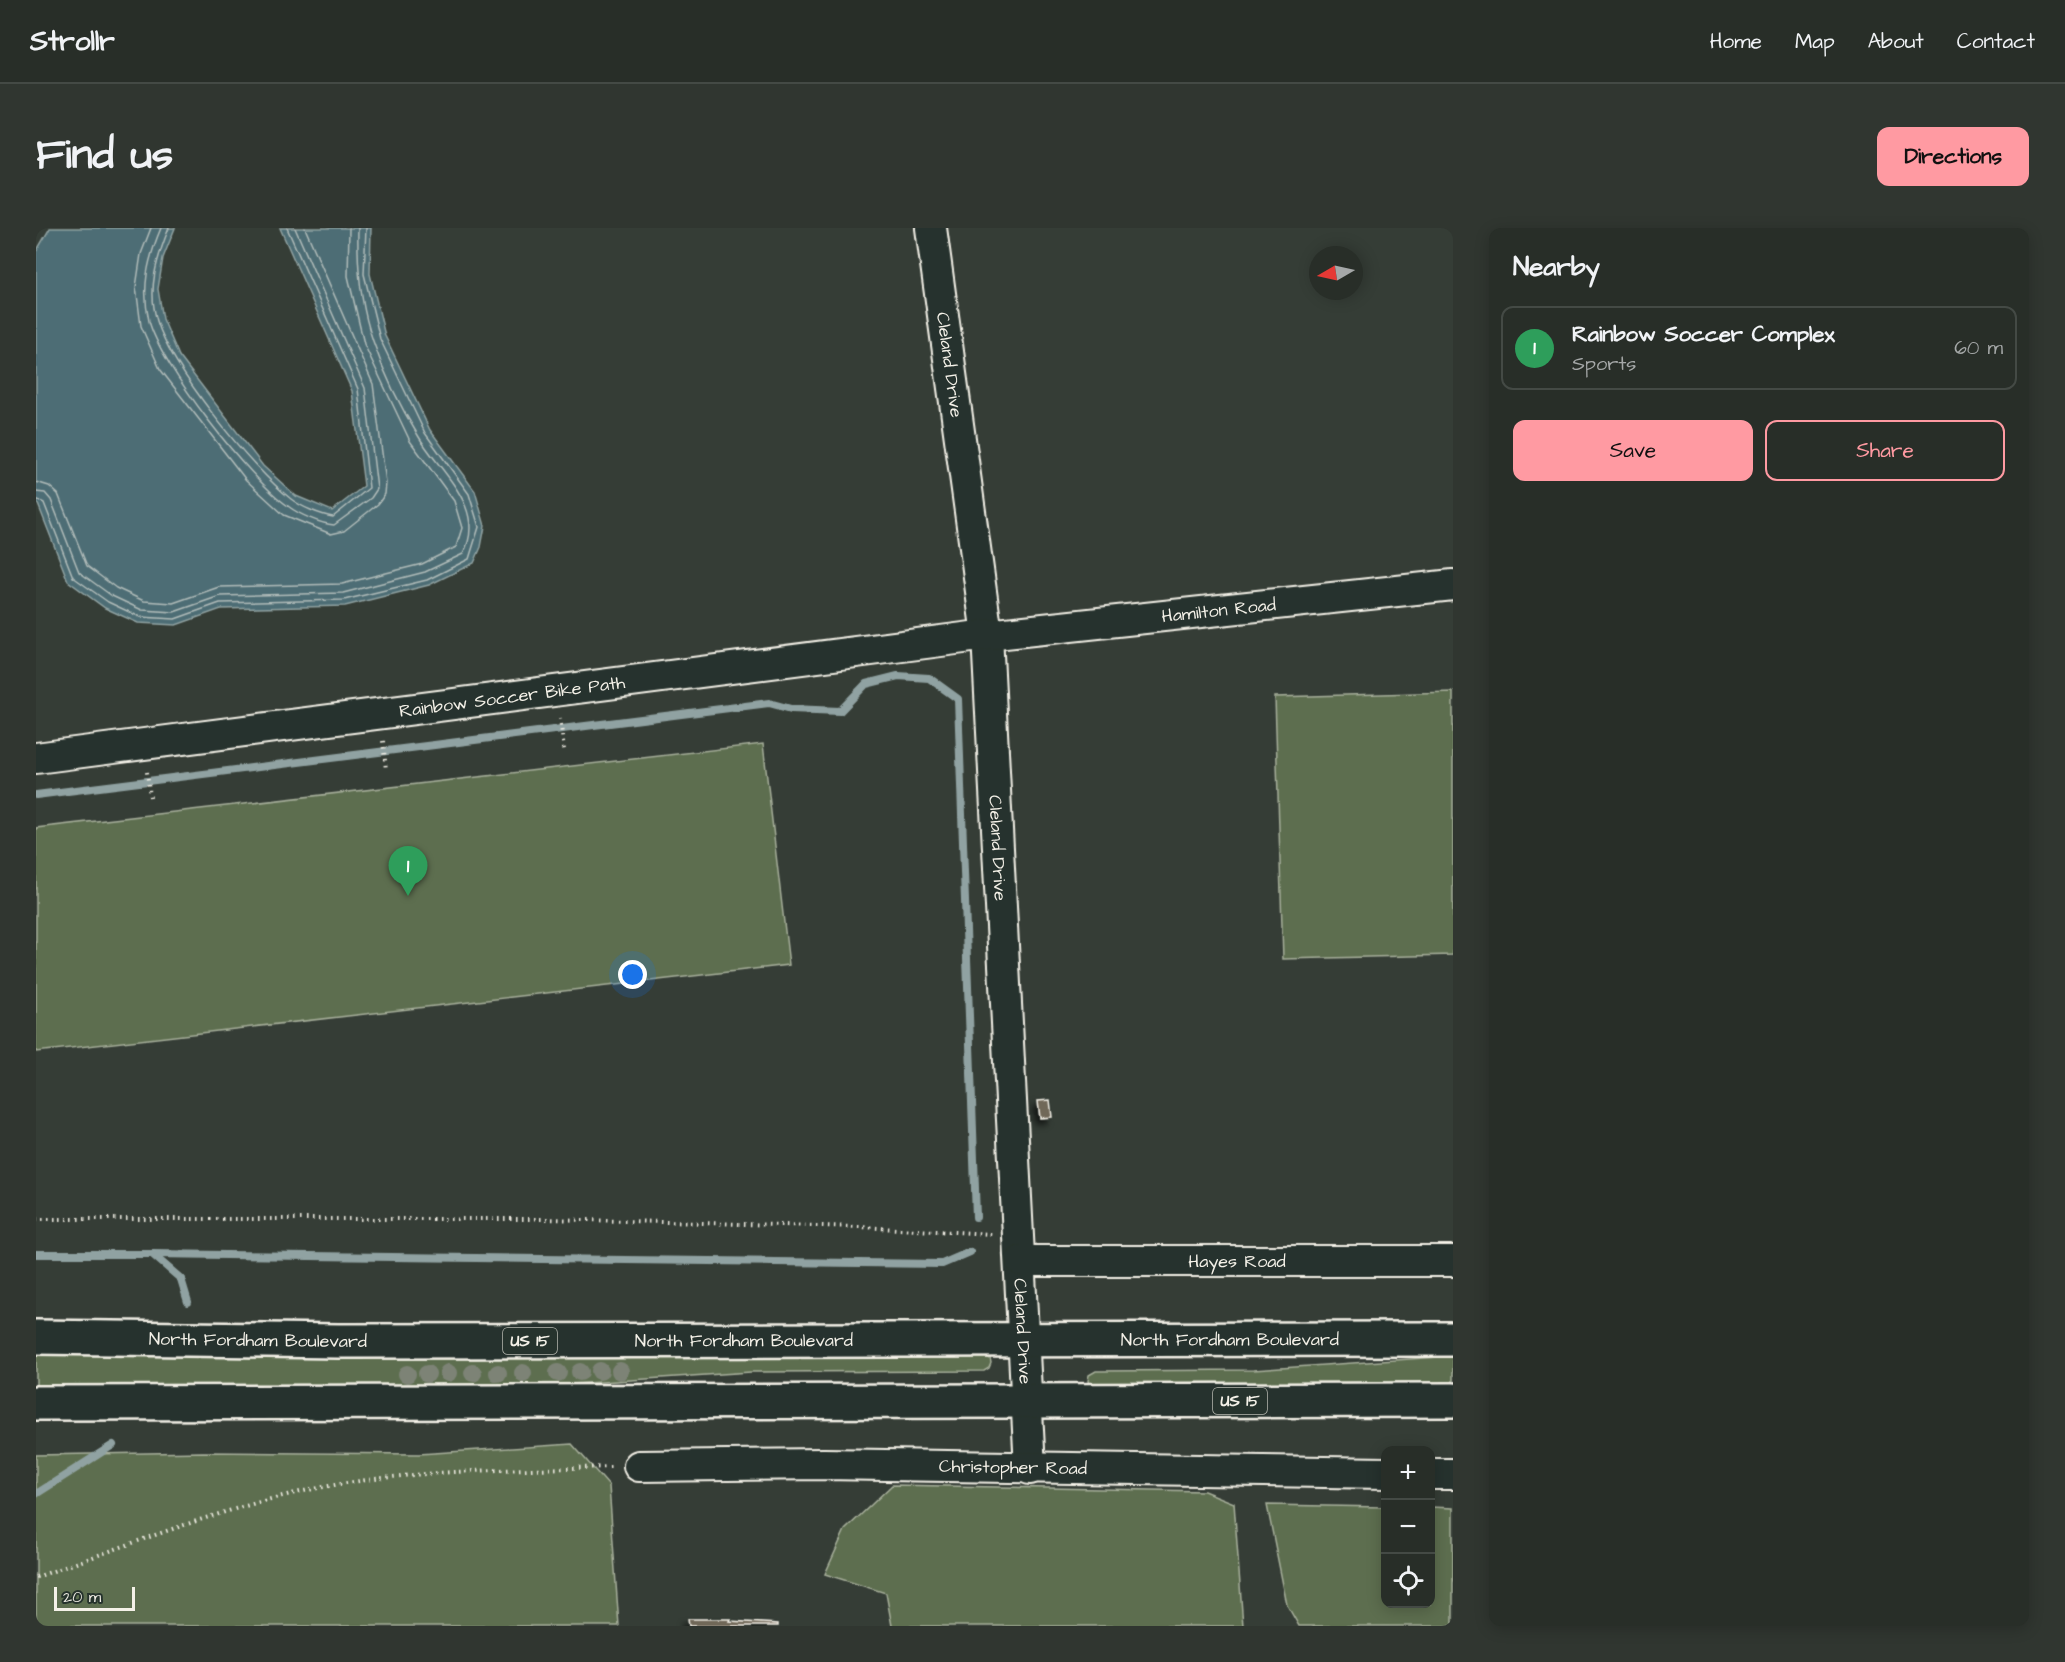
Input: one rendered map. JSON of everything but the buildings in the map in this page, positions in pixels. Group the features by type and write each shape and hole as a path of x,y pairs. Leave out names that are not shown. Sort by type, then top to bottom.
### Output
{"highway":[{"name":"North Fordham Boulevard","path":"36,1337 339,1341 1453,1339"},
{"name":"US 15","path":"36,1403 1453,1400"}],"street":[{"name":"Cleland Drive","path":"931,228 987,635 1030,1469"},
{"name":"Hamilton Road","path":"987,635 1453,585"},
{"name":"Rainbow Soccer Bike Path","path":"36,758 987,635"},
{"name":"Hayes Road","path":"1019,1248 1453,1261"},
{"name":"Christopher Road","path":"639,1466 824,1464 1381,1473"},
{"path":"1435,1474 1453,1474"}],"path":[{"path":"560,722 564,750"},
{"path":"383,742 386,770"},
{"path":"147,766 150,797"},
{"path":"36,1219 546,1219 860,1227 1019,1248"},
{"path":"36,1577 221,1514 304,1491 367,1480 488,1470 639,1466"}],"green space":[{"path":"1453,692 1453,955 1283,959 1275,697"},
{"path":"763,744 789,965 36,1052 36,828"},
{"path":"36,1352 381,1358 984,1356 990,1358 991,1363 984,1371 751,1372 511,1388 36,1389"},
{"path":"1453,1356 1453,1385 1092,1385 1088,1381 1089,1375 1096,1371 1253,1370"},
{"path":"572,1444 609,1486 619,1626 36,1626 36,1455 203,1452 419,1454"},
{"path":"892,1485 1204,1491 1234,1503 1243,1626 892,1626 886,1593 825,1574 845,1530"},
{"path":"1267,1505 1381,1507 1381,1608 1435,1608 1435,1507 1453,1508 1453,1626 1299,1626 1287,1605"}],"water":[{"path":"50,228 175,228 163,258 158,289 163,319 179,356 263,466 296,496 332,511 364,486 352,391 280,228 371,228 370,274 385,336 430,430 475,491 485,526 481,547 474,563 429,585 345,606 221,609 176,625 138,623 105,608 68,581 36,499 36,252"}],"waterway":[{"path":"36,795 769,703 791,709 840,711 866,684 898,676 929,678 958,699 976,1217"},
{"path":"152,1254 942,1264 970,1252"},
{"path":"36,1254 152,1254 181,1279 188,1302"},
{"path":"36,1494 113,1445"}],"place":[{"name":"Rainbow Soccer Complex","path":"408,896"}]}
